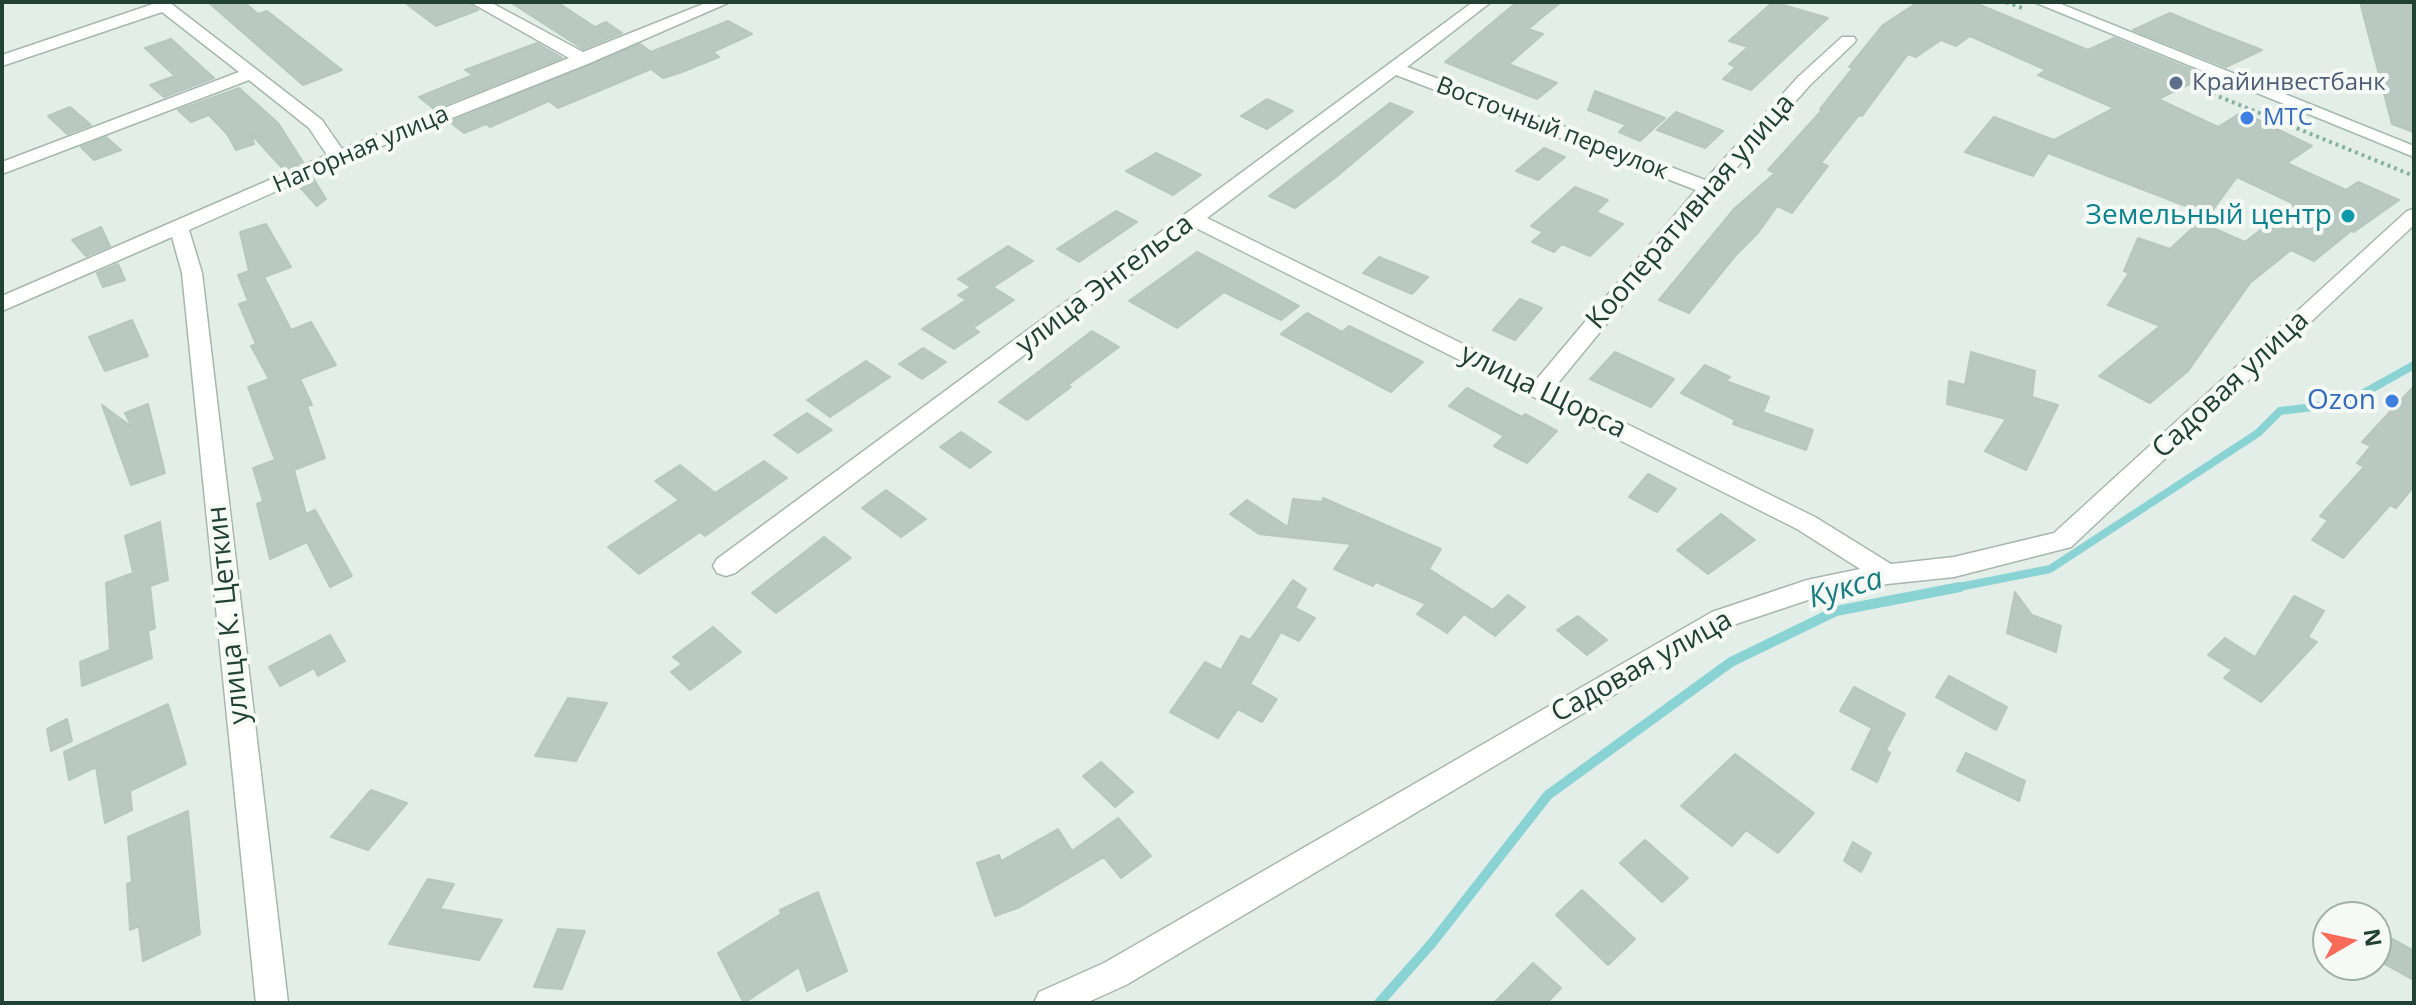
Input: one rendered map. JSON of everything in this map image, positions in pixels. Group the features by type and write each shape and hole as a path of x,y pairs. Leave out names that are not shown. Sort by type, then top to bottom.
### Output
{"street":[{"path":"478,2 584,59"},
{"name":"Нагорная улица","path":"2,304 338,157 722,2"},
{"name":"улица Энгельса","path":"726,566 1483,2"},
{"path":"2042,2 2414,152"},
{"path":"2,61 161,4 316,124 338,157"},
{"name":"Кооперативная улица","path":"1540,390 1708,188 1804,81 1848,40"},
{"name":"Восточный переулок","path":"1396,69 1708,188"},
{"path":"2,168 249,74"},
{"name":"Садовая улица","path":"1050,1003 1115,974 1721,619 1807,590 1887,574 1954,567 2062,540 2414,215"},
{"name":"улица Щорса","path":"1194,219 1806,523 1887,574"},
{"name":"улица К. Цеткин","path":"179,229 192,273 272,1003"}],"building":[{"path":"208,2 244,2 258,14 267,11 342,70 303,85"},
{"path":"404,2 467,2 478,10 436,26"},
{"path":"510,2 557,2 595,27 606,22 622,33 583,49"},
{"path":"1517,2 1561,2 1528,29 1543,34 1509,64 1557,83 1537,99 1445,62"},
{"path":"1773,2 1828,18 1751,90 1723,79 1736,67 1729,64 1748,47 1729,41"},
{"path":"1918,2 1973,2 2088,50 2114,38 2207,76 2158,99 2218,127 2242,112 2312,146 2287,163 2346,190 2358,182 2399,200 2354,232 2351,231 2314,261 2291,250 2250,283 2188,371 2150,403 2099,376 2160,326 2108,305 2129,273 2124,271 2138,238 2170,249 2199,222 2245,242 2294,204 2237,177 2209,215 2048,153 2033,176 1965,152 1994,117 2054,140 2114,108 2038,75 2046,70 1970,36 1956,46 1941,40 1916,57 1908,54 1862,116 1859,115 1821,163 1828,166 1792,213 1777,206 1758,233 1689,313 1659,300 1734,209 1775,173 1768,170 1822,110 1853,68 1849,67 1883,25"},
{"path":"2360,2 2414,2 2414,132 2392,124"},
{"path":"2170,13 2262,50 2226,67 2133,30"},
{"path":"728,21 752,34 713,52 719,57 682,72 663,78 651,69 558,108 549,101 490,127 486,124 464,133 450,122 640,44 651,52"},
{"path":"171,39 214,78 164,97 150,85 175,76 145,48"},
{"path":"537,43 562,58 434,109 419,97 473,75 465,70"},
{"path":"239,88 278,123 303,162 284,170 251,134 254,144 236,150 227,134 209,115 191,122 178,110"},
{"path":"1595,91 1665,118 1640,141 1619,132 1626,125 1588,110"},
{"path":"1267,99 1293,111 1267,129 1241,116"},
{"path":"1390,103 1413,112 1336,177 1295,208 1269,196"},
{"path":"70,107 91,125 67,134 48,116"},
{"path":"1676,112 1723,131 1705,148 1657,130"},
{"path":"106,137 121,150 94,160 81,147"},
{"path":"1544,148 1565,157 1538,180 1516,171"},
{"path":"1156,153 1201,175 1173,195 1126,171"},
{"path":"313,178 326,199 317,206 298,185"},
{"path":"1575,187 1608,200 1596,212 1623,224 1590,256 1562,244 1554,252 1532,242 1543,232 1531,226"},
{"path":"1116,211 1137,222 1079,262 1057,249"},
{"path":"266,224 291,267 264,277 291,330 311,322 336,365 300,379 312,405 307,406 325,458 294,470 306,514 315,510 352,576 330,587 307,542 270,559 257,504 263,501 253,468 275,460 248,387 269,379 251,346 256,344 239,304 248,301 238,275 249,271 240,232"},
{"path":"101,227 110,246 86,256 72,240"},
{"path":"1008,246 1033,261 993,287 1014,300 973,328 979,332 954,349 922,329 966,300 958,295 971,287 958,279"},
{"path":"1197,252 1299,306 1281,320 1224,292 1177,328 1129,301"},
{"path":"1379,257 1428,277 1412,294 1363,273"},
{"path":"118,264 125,280 103,287 97,273"},
{"path":"1520,299 1542,308 1515,340 1493,330"},
{"path":"1307,313 1342,332 1349,326 1423,362 1391,392 1281,334"},
{"path":"132,320 148,356 105,371 89,337"},
{"path":"1092,331 1119,347 1068,385 1071,387 1027,420 999,402"},
{"path":"923,348 946,362 922,379 899,364"},
{"path":"1615,352 1674,379 1651,407 1590,379"},
{"path":"1971,352 2035,371 2032,397 2058,405 2026,470 1985,451 2006,419 1947,404 1949,381 1965,385"},
{"path":"866,361 890,377 830,417 807,400"},
{"path":"1705,365 1730,377 1726,381 1769,397 1763,412 1813,430 1806,450 1733,424 1735,420 1681,393"},
{"path":"2414,386 2414,486 2396,508 2390,505 2343,558 2312,540 2328,520 2320,516 2364,467 2357,463 2371,446 2362,442"},
{"path":"1467,388 1522,417 1525,414 1557,431 1527,463 1494,446 1504,436 1449,406"},
{"path":"148,404 165,473 131,485 102,405 132,427 125,413"},
{"path":"807,413 832,430 798,453 774,435"},
{"path":"961,432 991,452 970,468 940,447"},
{"path":"764,461 787,478 705,536 700,532 639,574 608,547 679,500 655,481 680,465 715,493"},
{"path":"1648,474 1676,489 1657,512 1629,497"},
{"path":"886,490 926,519 901,537 862,508"},
{"path":"1323,498 1441,549 1429,569 1493,610 1508,595 1525,607 1495,636 1464,614 1447,633 1417,614 1426,604 1376,582 1373,586 1334,569 1351,544 1259,534 1230,514 1247,500 1288,527 1293,499 1322,502"},
{"path":"1721,514 1755,540 1708,574 1677,550"},
{"path":"160,522 168,580 150,586 155,628 148,631 152,658 82,686 80,662 110,650 106,583 133,573 125,536"},
{"path":"824,537 851,558 776,613 752,593"},
{"path":"1293,580 1306,589 1295,608 1315,618 1299,641 1281,632 1250,684 1277,699 1262,722 1238,709 1218,738 1170,712 1205,662 1221,670 1241,636 1250,640"},
{"path":"2015,592 2032,615 2061,626 2056,652 2007,633"},
{"path":"2294,596 2324,611 2308,637 2317,642 2261,702 2224,678 2232,670 2208,655 2225,638 2255,657"},
{"path":"1578,616 1607,640 1587,655 1557,630"},
{"path":"713,627 741,652 690,690 671,672 682,664 673,657"},
{"path":"330,635 345,661 318,676 314,668 280,686 269,667"},
{"path":"1949,676 2007,707 1996,730 1936,697"},
{"path":"1854,687 1905,714 1886,750 1890,753 1877,782 1852,769 1872,728 1840,711"},
{"path":"568,698 607,703 576,761 535,756"},
{"path":"168,704 186,764 130,791 132,810 105,823 96,767 69,780 64,752"},
{"path":"67,719 72,741 51,751 47,729"},
{"path":"1966,753 2025,781 2019,801 1957,771"},
{"path":"1735,754 1814,813 1778,853 1746,830 1732,846 1681,806"},
{"path":"1101,762 1133,792 1115,807 1083,776"},
{"path":"371,790 407,803 368,850 331,837"},
{"path":"188,811 200,934 143,961 139,926 130,930 127,884 132,882 128,837"},
{"path":"1118,818 1151,856 1121,878 1104,857 1020,907 995,916 977,863 999,855 1001,861 1058,829 1072,851"},
{"path":"1645,840 1688,878 1662,902 1620,863"},
{"path":"1853,842 1871,853 1861,872 1844,861"},
{"path":"428,879 454,884 440,909 502,920 479,960 389,944"},
{"path":"1582,890 1635,939 1608,965 1556,915"},
{"path":"818,892 847,971 807,991 799,967 744,1003 718,953 781,914 780,910"},
{"path":"558,929 585,931 562,989 534,987"},
{"path":"2392,939 2414,951 2414,980 2392,968"},
{"path":"1533,963 1561,988 1547,1003 1494,1003"}],"waterway":[{"name":"Кукса","path":"1949,589 2050,569 2258,433 2280,411 2346,403 2414,365"},
{"name":"Кукса","path":"1379,1003 1432,943 1548,795 1731,662 1836,611 1960,587"}],"place":[{"name":"Крайинвестбанк","path":"2176,83"},
{"name":"МТС","path":"2247,118"},
{"name":"Земельный центр","path":"2348,216"},
{"name":"Ozon","path":"2392,401"}]}
